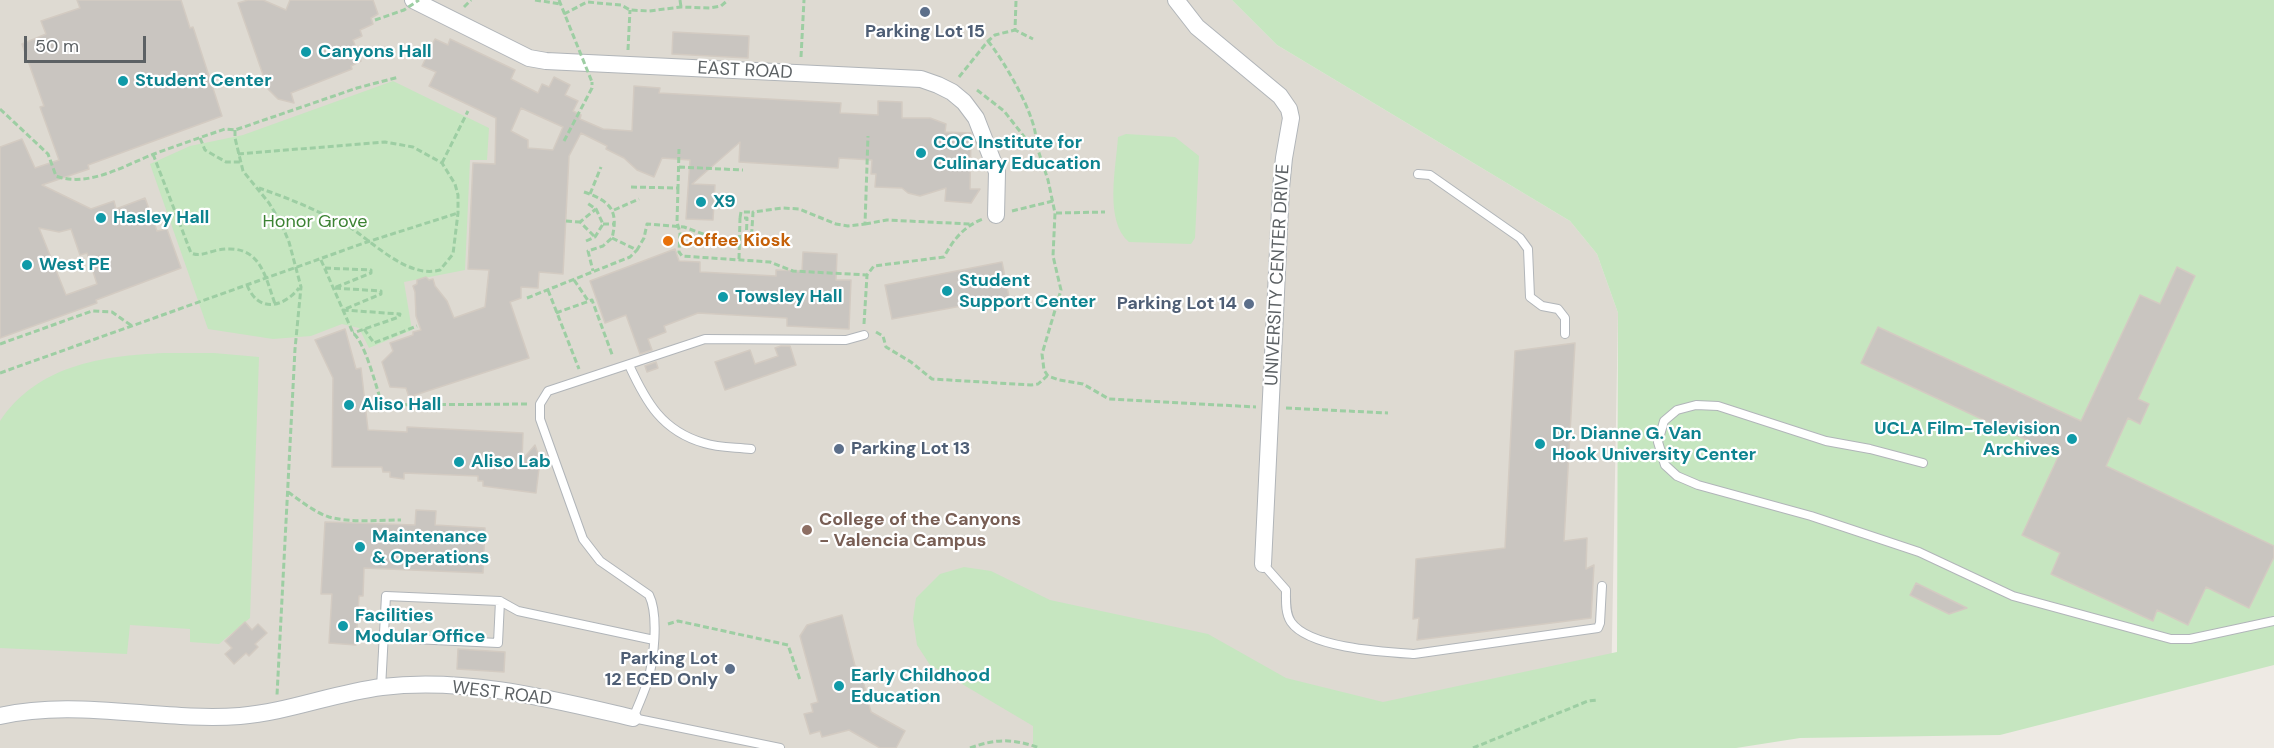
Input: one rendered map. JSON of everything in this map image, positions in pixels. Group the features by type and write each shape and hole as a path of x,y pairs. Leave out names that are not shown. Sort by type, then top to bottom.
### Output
{"street":[{"name":"UNIVERSITY CENTER DRIVE","path":"1176,0 1197,27 1280,96 1289,109 1291,118 1281,188 1263,564"},
{"name":"EAST ROAD","path":"416,1 529,58 546,61 921,79 954,86 976,118 997,172 996,215"},
{"name":"WEST ROAD","path":"0,716 48,709 241,716 381,688 453,686 533,695 633,718"}],"lane":[{"path":"1418,174 1430,175 1520,238 1528,249 1530,297 1542,306 1558,309 1565,318 1565,334"},
{"path":"780,748 633,718 648,681 654,640 654,604 649,595 600,561 583,539 540,419 540,404 548,391 705,339 846,340 864,335"},
{"path":"628,365 643,396 658,417 675,429 705,444 751,449"},
{"path":"1923,463 1870,449 1826,441 1718,406 1696,405 1677,410 1664,422 1658,442 1665,465 1677,476 1698,485 1811,516 1919,552 2013,596 2171,639 2190,639 2274,621"},
{"path":"1263,564 1286,590 1286,607 1290,621 1298,629 1325,641 1350,648 1414,654 1598,628 1602,586"},
{"path":"381,688 386,597 500,601 518,611 654,640"},
{"path":"413,639 498,643 500,601"}],"path":[{"path":"460,10 471,0"},
{"path":"535,0 560,2 592,82 564,141"},
{"path":"621,5 622,0"},
{"path":"680,0 681,6"},
{"path":"564,14 587,1 621,5 630,10 649,11 681,6 710,9 721,6 728,0"},
{"path":"800,74 804,0"},
{"path":"375,20 404,10 416,1"},
{"path":"1015,30 1016,1"},
{"path":"627,64 630,10"},
{"path":"954,86 995,35 1015,30 1033,39"},
{"path":"988,41 998,54 1017,89 1037,132 1036,144 1053,201 1055,213 1053,256 1061,290 1042,354 1044,370 1048,376 1083,384 1109,399 1388,413"},
{"path":"0,109 48,154 56,176 66,180 101,176 153,154 225,129 235,130 357,88 399,77"},
{"path":"954,86 966,84 972,86 1004,111 1026,139 1036,144"},
{"path":"442,163 468,111"},
{"path":"235,130 243,171 281,223 297,267 301,287 295,349 277,710"},
{"path":"865,224 868,136"},
{"path":"200,138 205,150 226,162 240,162"},
{"path":"238,154 386,142 413,147 442,163 455,184 459,213 453,254 440,270 424,272 409,268 368,242 348,225 296,201 257,188"},
{"path":"680,149 677,222 679,252 682,256 770,262 792,271 867,275"},
{"path":"153,154 191,253 199,255 219,250 242,251 252,255 260,263 275,304"},
{"path":"679,166 743,170"},
{"path":"590,194 601,167"},
{"path":"631,187 678,188"},
{"path":"584,192 598,197 614,210 615,224 612,238 596,249 588,251 593,272"},
{"path":"593,205 598,197"},
{"path":"614,210 639,199"},
{"path":"1029,207 1053,201"},
{"path":"586,203 593,205 603,224"},
{"path":"739,259 741,212 783,208 799,209 836,224 848,225 887,220 970,224 996,215"},
{"path":"566,221 580,222 596,209"},
{"path":"740,218 747,218 746,245 751,245 753,212"},
{"path":"1055,213 1105,212"},
{"path":"0,373 368,242 459,213"},
{"path":"580,222 593,238 596,249"},
{"path":"603,224 615,224"},
{"path":"586,241 593,238 603,224"},
{"path":"526,298 630,257 644,238 647,224 679,227 739,247"},
{"path":"970,224 950,244 944,257 874,266 867,275 864,335 874,331 883,336 886,347 911,362 932,379 1031,385 1038,384 1048,376"},
{"path":"612,238 637,250"},
{"path":"321,260 367,359 382,405 540,404"},
{"path":"325,268 371,270 371,273 334,288"},
{"path":"574,280 589,302"},
{"path":"247,285 256,301 266,304 275,304 291,298 301,287"},
{"path":"334,288 381,291 381,294 343,310"},
{"path":"548,290 577,367 581,369"},
{"path":"556,313 592,300 613,357 624,354"},
{"path":"343,310 400,314 399,317 353,333"},
{"path":"0,344 92,311 112,312 132,326"},
{"path":"364,329 374,343 417,326"},
{"path":"288,492 310,508 328,517 401,520"},
{"path":"668,624 678,621 788,645 800,680"},
{"path":"1473,748 1588,701 1597,700"},
{"path":"970,748 989,741 1015,740 1040,748"}],"shaded area":[{"name":"College of the Canyons - Valencia Campus","path":"0,0 1232,0 1277,45 1570,221 1597,254 1618,313 1610,748 0,748"}],"green space":[{"path":"1232,0 2274,0 2274,665 2000,735 1800,738 1736,748 1033,748 1033,726 930,665 917,645 913,619 916,598 940,574 964,567 991,571 1050,600 1208,634 1286,678 1383,702 1617,652 1618,313 1597,254 1570,221 1277,45"},
{"name":"Honor Grove","path":"393,81 489,128 487,160 470,160 465,270 404,282 412,330 369,348 359,328 342,324 311,336 273,339 208,329 150,164 190,146 243,135"},
{"path":"1126,134 1175,137 1199,156 1195,238 1191,244 1129,242 1121,233 1116,221 1113,193 1118,137"},
{"path":"164,353 214,353 259,357 250,618 219,644 190,642 190,629 130,625 127,654 0,648 0,421 15,402 33,387 73,367 117,357"}],"building":[{"path":"77,0 181,0 190,28 193,27 222,116 88,165 89,169 42,185 91,209 114,201 116,209 145,198 157,231 167,229 181,268 96,300 97,303 0,338 0,147 22,139 35,168 59,160 40,107 44,106 22,44 46,34 41,21 80,8","holes":["39,228 59,232 71,229 80,255 87,253 97,284 66,295"]},
{"name":"Canyons Hall","path":"263,0 286,10 290,0 373,0 378,14 371,18 373,24 360,30 362,36 353,40 361,61 351,66 352,69 291,93 294,103 278,99 268,89 238,3"},
{"path":"673,32 749,36 748,58 672,54"},
{"path":"435,39 448,45 450,39 515,70 511,79 538,93 542,84 549,87 554,77 570,85 565,95 578,101 573,111 581,115 580,119 603,129 632,131 634,86 660,88 659,93 841,103 840,113 878,115 878,101 902,102 902,118 930,118 946,124 945,132 971,133 970,189 980,189 971,203 945,201 946,188 920,196 908,193 902,188 875,187 876,174 871,174 872,160 839,158 838,168 739,162 740,142 692,184 715,185 713,220 686,219 690,160 662,158 654,177 637,170 624,158 606,149 607,146 581,133 569,156 563,274 539,272 538,288 521,287 521,298 510,302 529,358 409,397 406,388 390,387 382,362 393,351 390,343 421,330 416,316 413,286 417,284 417,280 426,277 429,280 433,279 435,286 447,301 454,318 485,307 489,270 468,269 473,163 495,164 496,118 429,86 436,72 422,66","holes":["521,108 563,127 553,150 528,148 528,140 511,131"]},
{"name":"Towsley Hall","path":"675,249 679,261 700,262 700,272 776,276 776,270 802,271 803,252 837,254 836,280 851,280 849,329 787,326 787,318 698,313 664,326 666,332 648,339 652,350 640,354 626,315 605,323 590,281"},
{"name":"Student Support Center","path":"1002,262 1009,297 892,319 885,285"},
{"name":"UCLA Film-Television Archives","path":"2177,267 2195,276 2138,399 2149,404 2140,424 2128,418 2106,466 2274,546 2274,557 2249,608 2206,587 2188,625 2157,610 2153,621 2051,574 2060,553 2022,535 2059,455 1861,363 1878,327 2081,421 2140,295 2160,304"},
{"name":"Aliso Lab","path":"345,329 356,369 361,368 368,430 407,432 407,427 523,433 522,460 535,445 540,460 536,493 483,486 483,481 478,481 478,476 404,473 404,479 390,477 390,472 383,472 382,467 332,467 333,378 315,340"},
{"name":"Dr. Dianne G. Van Hook University Center","path":"1575,343 1564,541 1587,538 1586,569 1594,565 1591,618 1417,640 1419,618 1413,619 1416,559 1505,548 1515,351"},
{"path":"790,346 796,365 725,390 715,362 750,350 755,364 778,356 775,348"},
{"path":"656,362 658,368 647,372 645,366"},
{"path":"416,510 436,511 435,525 485,528 483,573 364,568 363,596 359,596 356,645 329,643 332,594 321,594 325,522 415,525"},
{"path":"1916,583 1967,608 1949,614 1910,595"},
{"name":"Early Childhood Education","path":"842,615 855,666 860,669 871,712 905,731 896,748 880,748 849,730 822,737 820,731 810,734 804,714 813,712 811,704 818,702 800,636 807,625"},
{"path":"245,622 252,630 258,624 267,633 255,644 258,647 249,656 246,653 234,664 225,654 232,648 225,641"},
{"path":"458,649 505,652 504,672 457,669"}],"place":[{"name":"Parking Lot 15","path":"925,12"},
{"name":"Canyons Hall","path":"306,52"},
{"name":"Student Center","path":"123,81"},
{"name":"COC Institute for Culinary Education","path":"921,153"},
{"name":"X9","path":"701,202"},
{"name":"Hasley Hall","path":"101,218"},
{"name":"Coffee Kiosk","path":"668,241"},
{"name":"West PE","path":"27,265"},
{"name":"Student Support Center","path":"947,291"},
{"name":"Towsley Hall","path":"723,297"},
{"name":"Parking Lot 14","path":"1249,304"},
{"name":"Aliso Hall","path":"349,405"},
{"name":"UCLA Film-Television Archives","path":"2072,439"},
{"name":"Dr. Dianne G. Van Hook University Center","path":"1540,444"},
{"name":"Parking Lot 13","path":"839,449"},
{"name":"Aliso Lab","path":"459,462"},
{"name":"College of the Canyons - Valencia Campus","path":"807,530"},
{"name":"Maintenance & Operations","path":"360,547"},
{"name":"Facilities Modular Office","path":"343,626"},
{"name":"Parking Lot 12 ECED Only","path":"730,669"},
{"name":"Early Childhood Education","path":"839,686"}]}
